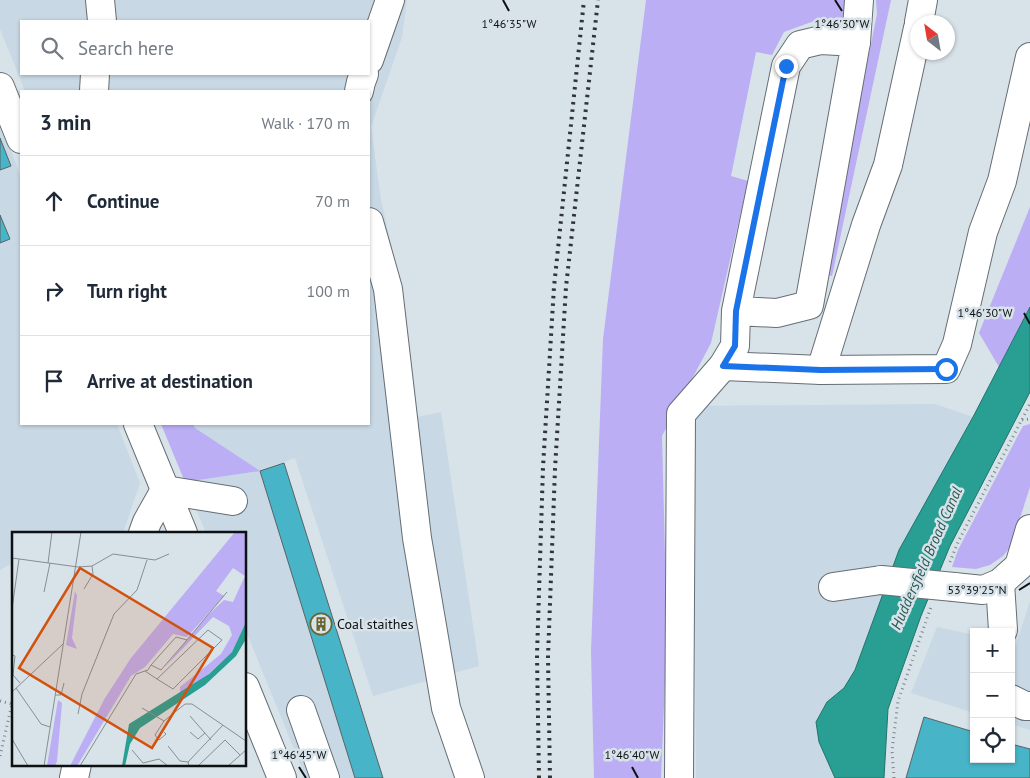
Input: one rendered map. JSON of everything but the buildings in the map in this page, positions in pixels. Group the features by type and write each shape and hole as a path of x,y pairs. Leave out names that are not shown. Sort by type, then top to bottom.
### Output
{"street":[{"path":"100,0 102,20"},
{"path":"370,57 390,0"},
{"path":"736,311 776,314 809,305 856,42 859,0"},
{"path":"920,15 923,0"},
{"path":"679,778 682,414 723,366 735,346 736,311 786,66 800,45 821,40 856,42"},
{"path":"723,366 821,370 946,369 957,344 983,232 1002,180 1030,57"},
{"path":"821,370 866,225 888,165 911,60"},
{"path":"94,90 95,75"},
{"path":"359,90 364,75"},
{"path":"0,87 20,137"},
{"path":"370,226 388,289 417,538 446,708 470,778"},
{"path":"138,425 183,532"},
{"path":"165,490 233,501"},
{"path":"143,532 165,490"},
{"path":"833,587 880,580 983,590 1000,583 1019,566 1030,529"},
{"path":"1000,583 1003,628"},
{"path":"246,689 282,778"},
{"path":"1015,701 1025,706 1030,706"},
{"path":"301,710 325,778"}],"path":[{"path":"1021,420 1030,420"},
{"path":"0,702 12,704 0,756"}],"shaded area":[{"path":"0,0 407,0 402,37 371,127 381,200 401,287 418,417 441,412 479,666 373,696 295,458 260,471 355,778 306,778 246,631 246,532 206,532 185,482 259,471 195,428 194,425 370,425 370,90 25,90 0,29"},
{"path":"646,0 848,0 845,23 814,21 784,32 772,55 756,52 731,176 748,181 711,343 662,436 667,633 661,778 594,778 591,651 603,339"},
{"path":"876,0 891,0 832,276 825,274 877,14"},
{"path":"0,122 20,174 20,425 117,425 140,483 123,532 12,532 12,566 9,565 0,570"},
{"path":"1030,207 1030,307 999,367 979,333"},
{"path":"935,404 973,417 899,550 855,670 844,688 827,702 819,742 835,778 696,778 695,612 686,406"},
{"path":"1030,424 1030,487 1011,546 1003,556 990,565 976,569 952,567 958,550 1023,426"},
{"path":"161,425 194,425 195,428 260,471 185,482"},
{"path":"1030,601 1030,730 1015,725 1016,645"},
{"path":"937,627 970,634 970,712 911,693"}],"water":[{"name":"Huddersfield Broad Canal","path":"1030,307 1030,392 950,546 921,616 888,709 884,778 835,778 819,742 816,722 827,702 844,688 855,670 899,550 973,417"}],"railway":[{"path":"539,778 537,655 543,467 554,287 584,0"},
{"path":"550,778 548,657 555,469 566,287 598,0"}],"place":[{"name":"Coal staithes","path":"321,624"}],"route":[{"path":"786,66 736,311 735,346 723,366 821,370 946,369"}]}
